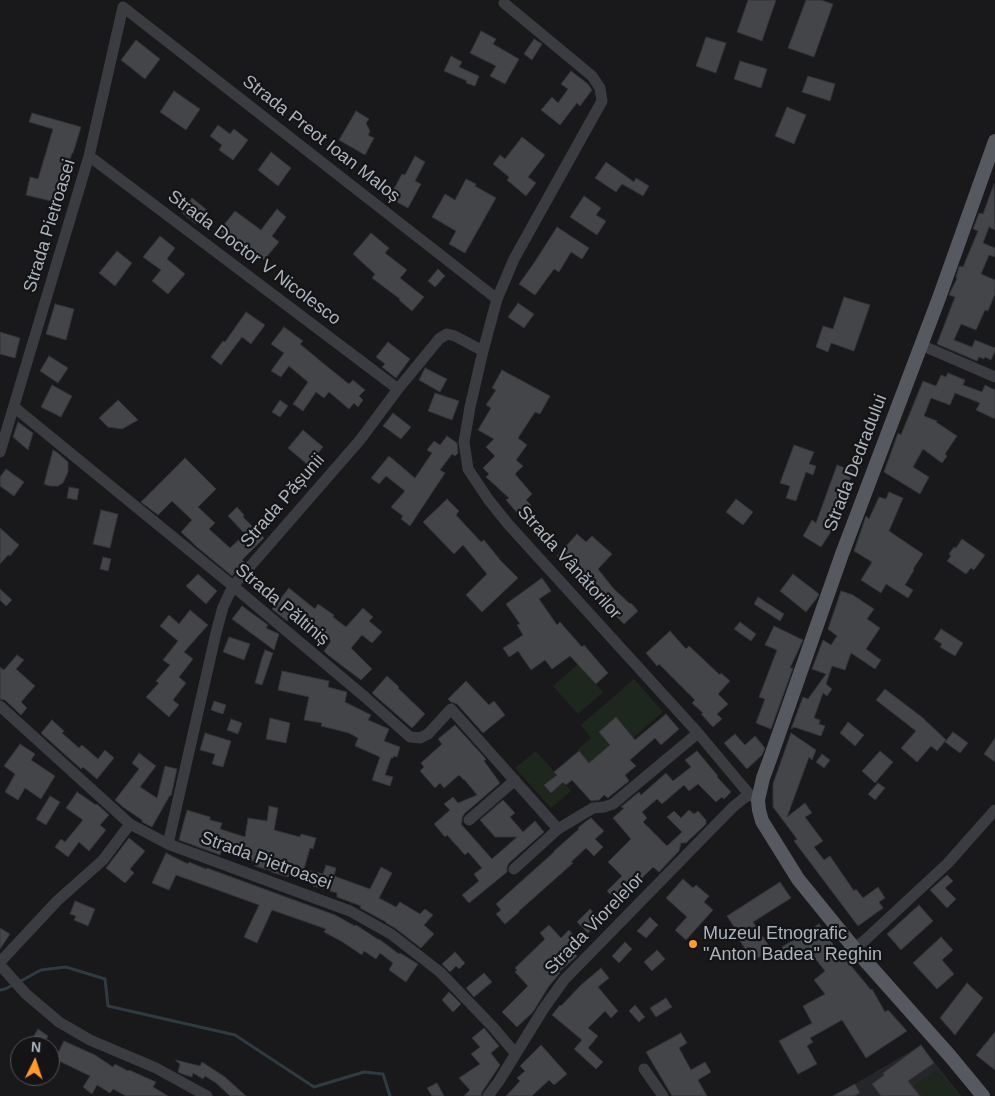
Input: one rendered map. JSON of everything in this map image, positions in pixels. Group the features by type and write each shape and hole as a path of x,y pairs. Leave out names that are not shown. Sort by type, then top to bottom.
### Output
{"main road":[{"name":"Strada Dedradului","path":"754,797 770,759 836,572 995,141"},
{"name":"Strada Vânătorilor","path":"754,797 762,820 798,879 854,948 950,1056 982,1096"}],"street":[{"name":"Strada Vânătorilor","path":"504,3 592,76 600,88 602,101 514,259 497,299 482,351 464,442 468,469 488,500 508,524 754,797"},
{"name":"Strada Preot Ioan Maloș","path":"123,7 497,299"},
{"name":"Strada Pietroasei","path":"0,452 89,156 123,7"},
{"name":"Strada Doctor V Nicolesco","path":"89,156 398,389"},
{"name":"Strada Pășunii","path":"168,844 216,633 223,606 232,586 360,440 439,339 447,334 455,336 482,351"},
{"path":"921,345 995,377"},
{"name":"Strada Păltiniș","path":"14,407 232,586 410,737 420,738 428,734 451,709 558,830"},
{"name":"Strada Pietroasei","path":"0,706 130,824 168,844 350,911 391,934 440,972 493,1027 515,1054"},
{"path":"514,869 558,830 593,808 613,804 698,734"},
{"path":"469,820 515,780"},
{"name":"Strada Viorelelor","path":"488,1096 564,980 733,807 754,797"},
{"path":"854,948 871,935 948,862 995,810"},
{"path":"130,824 103,860 57,901 2,967 26,994 59,1022 90,1040 156,1068 207,1096"},
{"path":"644,1069 663,1096"}],"shaded area":[{"path":"578,664 603,692 578,714 553,686"},
{"path":"634,679 663,712 596,770 577,750 591,738 581,725"},
{"path":"536,751 571,791 551,808 515,768"},
{"path":"921,1045 961,1096 833,1096 855,1084"},
{"path":"937,1069 959,1096 923,1096 917,1088 906,1096 900,1096"}],"building":[{"path":"748,0 776,0 762,41 737,32"},
{"path":"806,0 821,0 833,4 814,57 788,48"},
{"path":"481,31 496,39 493,44 519,59 505,84 490,76 496,66 470,53"},
{"path":"706,37 726,43 716,73 696,66"},
{"path":"534,39 542,44 532,60 524,54"},
{"path":"136,40 160,59 145,79 121,60"},
{"path":"451,56 462,62 459,67 479,76 475,86 444,71"},
{"path":"740,61 767,69 761,88 734,79"},
{"path":"571,71 588,84 592,90 580,106 577,103 560,125 541,110 552,97 558,103 568,89 561,84"},
{"path":"808,76 835,84 830,101 802,92"},
{"path":"174,91 200,109 186,130 160,112"},
{"path":"787,107 806,115 794,144 775,136"},
{"path":"356,111 369,119 366,123 370,131 368,135 374,138 365,155 339,140"},
{"path":"32,113 81,127 65,175 62,174 55,202 26,195 30,177 38,179 53,129 29,122"},
{"path":"218,125 230,134 234,129 248,140 233,160 219,150 222,145 210,136"},
{"path":"522,137 545,155 528,177 536,183 526,196 507,180 509,177 493,164 500,155 505,159"},
{"path":"271,152 291,168 278,186 258,170"},
{"path":"415,156 425,162 415,181 421,184 408,208 389,198 402,174 405,175"},
{"path":"606,162 634,182 636,178 649,186 643,196 622,184 616,192 595,178"},
{"path":"466,179 496,198 465,253 449,244 456,231 432,217 445,194 455,200"},
{"path":"994,184 995,230 989,227 983,243 995,248 995,257 989,255 981,274 995,280 995,294 988,311 985,310 976,330 961,324 954,340 972,347 975,340 995,348 991,360 979,357 977,361 937,344 955,297 949,295 957,278 959,267 963,267 978,231 973,229 979,213 983,214"},
{"path":"584,196 601,208 596,215 606,221 597,235 570,217"},
{"path":"192,198 207,210 196,224 181,212"},
{"path":"277,209 286,217 272,236 279,242 264,260 241,241 238,245 219,231 235,211 261,230"},
{"path":"557,227 589,248 582,259 571,252 559,272 554,269 535,295 519,284"},
{"path":"371,233 389,248 385,253 407,270 400,278 424,297 412,311 400,299 372,278 375,274 353,254"},
{"path":"160,236 175,248 167,259 185,274 168,294 152,281 161,270 143,257"},
{"path":"117,251 132,263 115,286 99,273"},
{"path":"438,269 445,276 435,287 428,281"},
{"path":"844,297 870,305 854,351 831,343 828,352 816,347 823,326 833,329"},
{"path":"518,303 534,314 524,328 508,317"},
{"path":"55,304 74,309 66,340 46,334"},
{"path":"246,312 265,325 251,344 242,337 221,365 211,357 223,341 225,342"},
{"path":"284,327 303,341 300,344 349,384 353,380 365,390 359,396 363,400 358,407 354,403 349,409 329,392 324,398 316,392 303,411 293,404 308,382 289,366 281,377 271,371 284,353 271,344"},
{"path":"0,332 20,338 15,358 0,354"},
{"path":"388,342 410,359 396,378 382,367 385,364 376,357"},
{"path":"49,356 68,368 58,383 40,371"},
{"path":"425,368 447,379 440,392 419,380"},
{"path":"502,370 550,396 540,414 535,412 518,438 527,445 516,460 523,466 515,474 532,494 526,500 531,505 519,515 506,500 509,498 486,477 489,474 483,468 495,456 486,447 494,439 478,430 491,408 486,405 496,390 492,388"},
{"path":"948,373 965,380 963,385 982,392 985,385 995,390 995,419 976,410 980,403 955,393 950,405 931,398 924,416 937,421 957,436 945,454 947,456 942,463 923,449 913,467 929,477 920,494 884,472 898,433 901,435 923,381 936,386 941,375 946,377"},
{"path":"52,385 72,396 61,417 41,407"},
{"path":"435,393 459,401 452,420 428,411"},
{"path":"118,400 138,420 122,429 108,427 99,418"},
{"path":"280,400 288,406 280,417 272,412"},
{"path":"393,413 411,427 401,439 383,426"},
{"path":"18,422 33,433 28,450 13,437"},
{"path":"303,430 323,447 308,465 288,448"},
{"path":"447,436 457,443 458,453 455,456 452,454 440,470 445,473 410,526 401,519 403,516 391,507 405,491 386,476 379,484 371,478 389,456 415,478 432,453 427,450 434,441 440,445"},
{"path":"794,445 814,452 809,464 816,466 813,475 806,472 796,501 786,498 790,486 780,483"},
{"path":"53,450 68,462 68,472 63,483 58,486 44,484"},
{"path":"185,458 216,489 198,507 215,523 209,529 230,548 245,534 228,516 237,507 244,515 243,517 264,538 242,560 244,562 232,576 181,532 192,520 172,501 158,515 141,502"},
{"path":"837,465 853,471 832,530 821,547 803,536 812,520 816,523"},
{"path":"6,469 24,482 14,496 0,486 0,477"},
{"path":"69,487 79,489 77,500 67,498"},
{"path":"889,492 903,498 889,531 923,554 905,585 913,590 908,598 886,584 881,593 861,580 872,562 854,551 866,516 869,519 879,497 886,499"},
{"path":"447,499 459,511 456,515 481,542 484,540 518,578 482,612 466,595 487,574 463,545 454,554 423,522"},
{"path":"736,499 753,512 743,525 726,512"},
{"path":"101,510 118,514 110,548 93,544"},
{"path":"0,528 19,545 0,564"},
{"path":"577,534 586,542 592,536 612,554 598,569 613,588 638,611 624,624 591,588 557,556"},
{"path":"962,539 985,555 974,570 971,568 966,574 947,561 951,556 949,554"},
{"path":"103,557 111,559 108,571 100,569"},
{"path":"198,574 217,591 206,604 186,586"},
{"path":"793,574 819,594 806,612 780,591"},
{"path":"542,578 551,591 539,599 557,625 560,622 582,647 584,645 608,673 596,684 570,656 552,669 545,660 531,670 518,651 509,657 503,648 523,635 517,625 520,624 506,604"},
{"path":"289,588 315,609 318,604 334,615 333,617 346,627 363,608 373,617 369,621 382,632 372,643 362,635 351,648 372,669 361,680 324,651 331,641 293,614 287,621 272,609"},
{"path":"0,589 12,600 6,606 0,600"},
{"path":"841,591 853,595 874,609 867,619 880,628 866,649 881,660 875,669 851,653 845,670 832,666 826,684 832,689 827,696 823,693 814,718 820,720 819,724 825,726 821,736 794,727 791,729 803,697 808,699 826,674 812,669 823,640 831,645 837,636 828,629"},
{"path":"758,597 784,614 780,621 754,604"},
{"path":"242,606 268,625 266,628 279,634 274,650 232,619"},
{"path":"190,610 208,625 184,652 193,659 179,677 186,683 173,700 179,705 169,717 146,697 159,683 156,681 170,665 163,660 178,641 160,626 169,615 179,624"},
{"path":"740,622 756,634 751,641 734,629"},
{"path":"774,626 803,640 790,668 793,668 771,729 756,723 765,699 759,697 777,650 765,645"},
{"path":"941,629 963,643 955,656 940,647 942,644 934,639"},
{"path":"670,631 686,649 689,646 720,675 721,673 730,681 718,694 728,704 717,714 722,719 713,727 701,714 703,713 692,703 695,700 659,664 657,666 646,653"},
{"path":"229,637 250,644 244,660 223,652"},
{"path":"265,650 273,653 262,685 255,683"},
{"path":"17,655 24,660 16,669 35,686 21,702 27,708 21,715 5,700 0,699 0,667 4,670"},
{"path":"282,671 329,681 328,687 347,692 345,702 371,715 368,720 389,729 384,741 400,747 397,757 391,758 385,775 393,777 390,786 372,780 380,757 355,746 358,738 349,733 321,726 322,723 304,720 309,697 278,690"},
{"path":"387,676 425,714 412,728 372,693"},
{"path":"466,681 489,705 494,701 505,715 483,733 457,704 448,699"},
{"path":"885,689 923,718 946,740 937,751 931,746 917,762 901,748 916,731 876,700"},
{"path":"214,701 226,705 223,714 211,710"},
{"path":"666,714 679,729 661,745 655,738 630,760 636,766 625,775 629,781 608,798 604,795 599,800 591,801 572,780 566,785 563,782 551,793 544,785 557,775 554,772 579,751 589,763 610,745 599,732 616,717 635,740"},
{"path":"270,718 290,723 286,743 266,739"},
{"path":"231,719 242,723 238,734 227,730"},
{"path":"52,720 64,731 62,733 79,748 82,745 98,759 105,750 114,758 97,779 83,767 81,769 41,733"},
{"path":"848,722 864,735 855,746 840,733"},
{"path":"455,725 486,759 484,761 500,783 464,814 461,824 492,859 517,837 495,837 480,820 503,800 515,813 510,817 523,832 535,821 544,832 509,863 507,872 469,903 462,895 479,881 474,874 482,868 468,852 465,855 434,824 450,810 444,804 453,797 458,803 477,795 459,775 444,788 440,783 435,788 420,771 424,767 421,763 442,744 438,739"},
{"path":"953,732 968,743 960,753 945,742"},
{"path":"205,733 231,741 223,767 212,764 215,754 200,750"},
{"path":"791,733 816,750 812,760 809,757 787,817 805,803 812,813 805,817 823,841 814,847 824,860 830,856 854,891 856,889 863,898 878,887 885,898 879,902 883,908 858,926 794,841 797,839 773,807 773,784"},
{"path":"735,734 745,745 755,736 765,748 762,755 747,769 724,743"},
{"path":"995,738 995,762 984,754"},
{"path":"20,744 35,754 31,760 55,776 41,799 25,788 18,800 5,792 15,774 4,766"},
{"path":"697,751 731,792 724,799 722,797 716,802 698,784 689,791 684,785 662,804 657,799 642,812 647,818 643,822 667,846 682,832 667,817 674,811 681,818 689,810 694,814 698,811 706,820 706,824 686,843 681,843 679,851 659,872 653,867 618,902 607,891 622,876 608,862 631,839 613,818 624,808 621,807 639,792 641,795 666,773 673,781 691,767 685,760"},
{"path":"880,751 893,762 875,783 862,771"},
{"path":"139,753 156,766 140,787 157,798 165,766 177,769 171,796 152,827 142,822 142,820 115,800 139,769 132,763"},
{"path":"822,754 830,760 824,768 816,762"},
{"path":"878,783 885,788 875,800 868,794"},
{"path":"77,792 97,804 109,815 100,825 106,830 89,851 79,842 68,857 55,847 61,839 65,842 83,820 66,808"},
{"path":"50,796 60,802 46,825 36,819"},
{"path":"269,806 278,808 274,830 300,837 301,834 316,838 313,849 310,848 304,869 323,874 326,865 336,868 334,876 370,889 381,867 392,873 379,898 396,907 400,902 420,914 425,909 433,915 424,925 434,934 421,948 386,922 360,908 361,906 337,897 337,893 313,886 314,882 271,872 255,866 256,862 240,858 243,847 225,841 220,855 179,840 187,810 210,817 210,820 222,823 220,829 245,837 248,818 267,821"},
{"path":"591,818 604,831 595,839 603,847 594,856 586,848 571,862 573,863 505,924 496,914 501,910 496,904"},
{"path":"129,838 145,851 130,869 134,873 125,883 106,868"},
{"path":"166,853 188,864 189,862 207,868 335,915 356,925 399,954 418,964 406,982 389,970 393,963 380,953 376,959 364,951 362,955 324,932 326,929 272,910 257,943 244,937 259,905 176,875 169,890 152,883"},
{"path":"947,875 953,881 945,888 956,899 947,908 930,890"},
{"path":"683,879 693,888 696,885 709,896 704,902 713,910 686,940 675,930 687,917 666,898"},
{"path":"780,882 791,898 753,922 771,949 758,958 750,947 746,950 740,941 742,939 727,916"},
{"path":"75,901 95,909 88,926 74,920 76,916 70,914"},
{"path":"919,905 933,921 901,950 887,934"},
{"path":"590,909 601,920 588,933 577,922"},
{"path":"650,917 658,925 646,938 637,931"},
{"path":"819,924 828,938 872,989 885,1012 888,1010 907,1031 866,1058 842,1020 810,1038 813,1042 807,1046 817,1064 798,1074 779,1041 812,1023 803,1006 825,994 814,980 825,971 807,948 794,956 791,951 786,954 782,947"},
{"path":"549,925 561,938 569,930 579,942 571,950 577,956 559,972 533,1012 517,1027 502,1012 528,986 515,972 517,970 515,968 545,939 540,933"},
{"path":"0,928 10,934 0,949"},
{"path":"941,937 953,950 942,960 954,974 937,989 913,963"},
{"path":"625,942 632,949 619,963 612,956"},
{"path":"657,950 665,959 652,971 644,962"},
{"path":"455,952 465,963 459,969 456,966 450,972 442,964"},
{"path":"601,968 609,978 598,987 618,1011 611,1018 605,1011 588,1028 598,1036 588,1048 603,1062 596,1069 574,1049 582,1040 552,1015 560,1005"},
{"path":"484,973 492,982 474,997 466,988"},
{"path":"967,983 983,998 955,1035 940,1018"},
{"path":"449,992 461,1004 453,1012 442,1000"},
{"path":"666,998 672,1007 656,1017 650,1008"},
{"path":"635,1005 645,1017 639,1022 629,1011"},
{"path":"484,1028 499,1046 491,1053 500,1065 481,1096 464,1096 470,1090 459,1078 480,1064 471,1054 480,1047 472,1038"},
{"path":"38,1029 48,1036 34,1036"},
{"path":"995,1032 995,1070 976,1055"},
{"path":"681,1033 687,1043 679,1048 691,1070 705,1062 711,1072 698,1080 707,1096 672,1096 646,1052"},
{"path":"64,1041 95,1055 113,1067 115,1064 156,1082 153,1087 168,1096 126,1096 113,1089 110,1093 97,1085 92,1094 83,1087 90,1076 60,1061 60,1049"},
{"path":"541,1045 567,1074 554,1085 549,1080 532,1096 506,1096 520,1081 517,1078 525,1071 520,1066"},
{"path":"921,1045 934,1063 908,1081 920,1096 881,1096 872,1084 884,1075 883,1073"},
{"path":"176,1060 200,1066 202,1062 225,1077 246,1096 230,1096 205,1076 203,1079 193,1073 192,1077 178,1072 180,1064"},
{"path":"437,1083 444,1096 432,1096 427,1088"},
{"path":"855,1084 860,1093 854,1096 833,1096"}],"waterway":[{"path":"19,982 41,970 66,967 105,979 108,1006 235,1035 314,1087 364,1072 383,1074 390,1096"},
{"path":"0,990 13,985"}],"place":[{"name":"Muzeul Etnografic \"Anton Badea\" Reghin","path":"693,944"}]}
